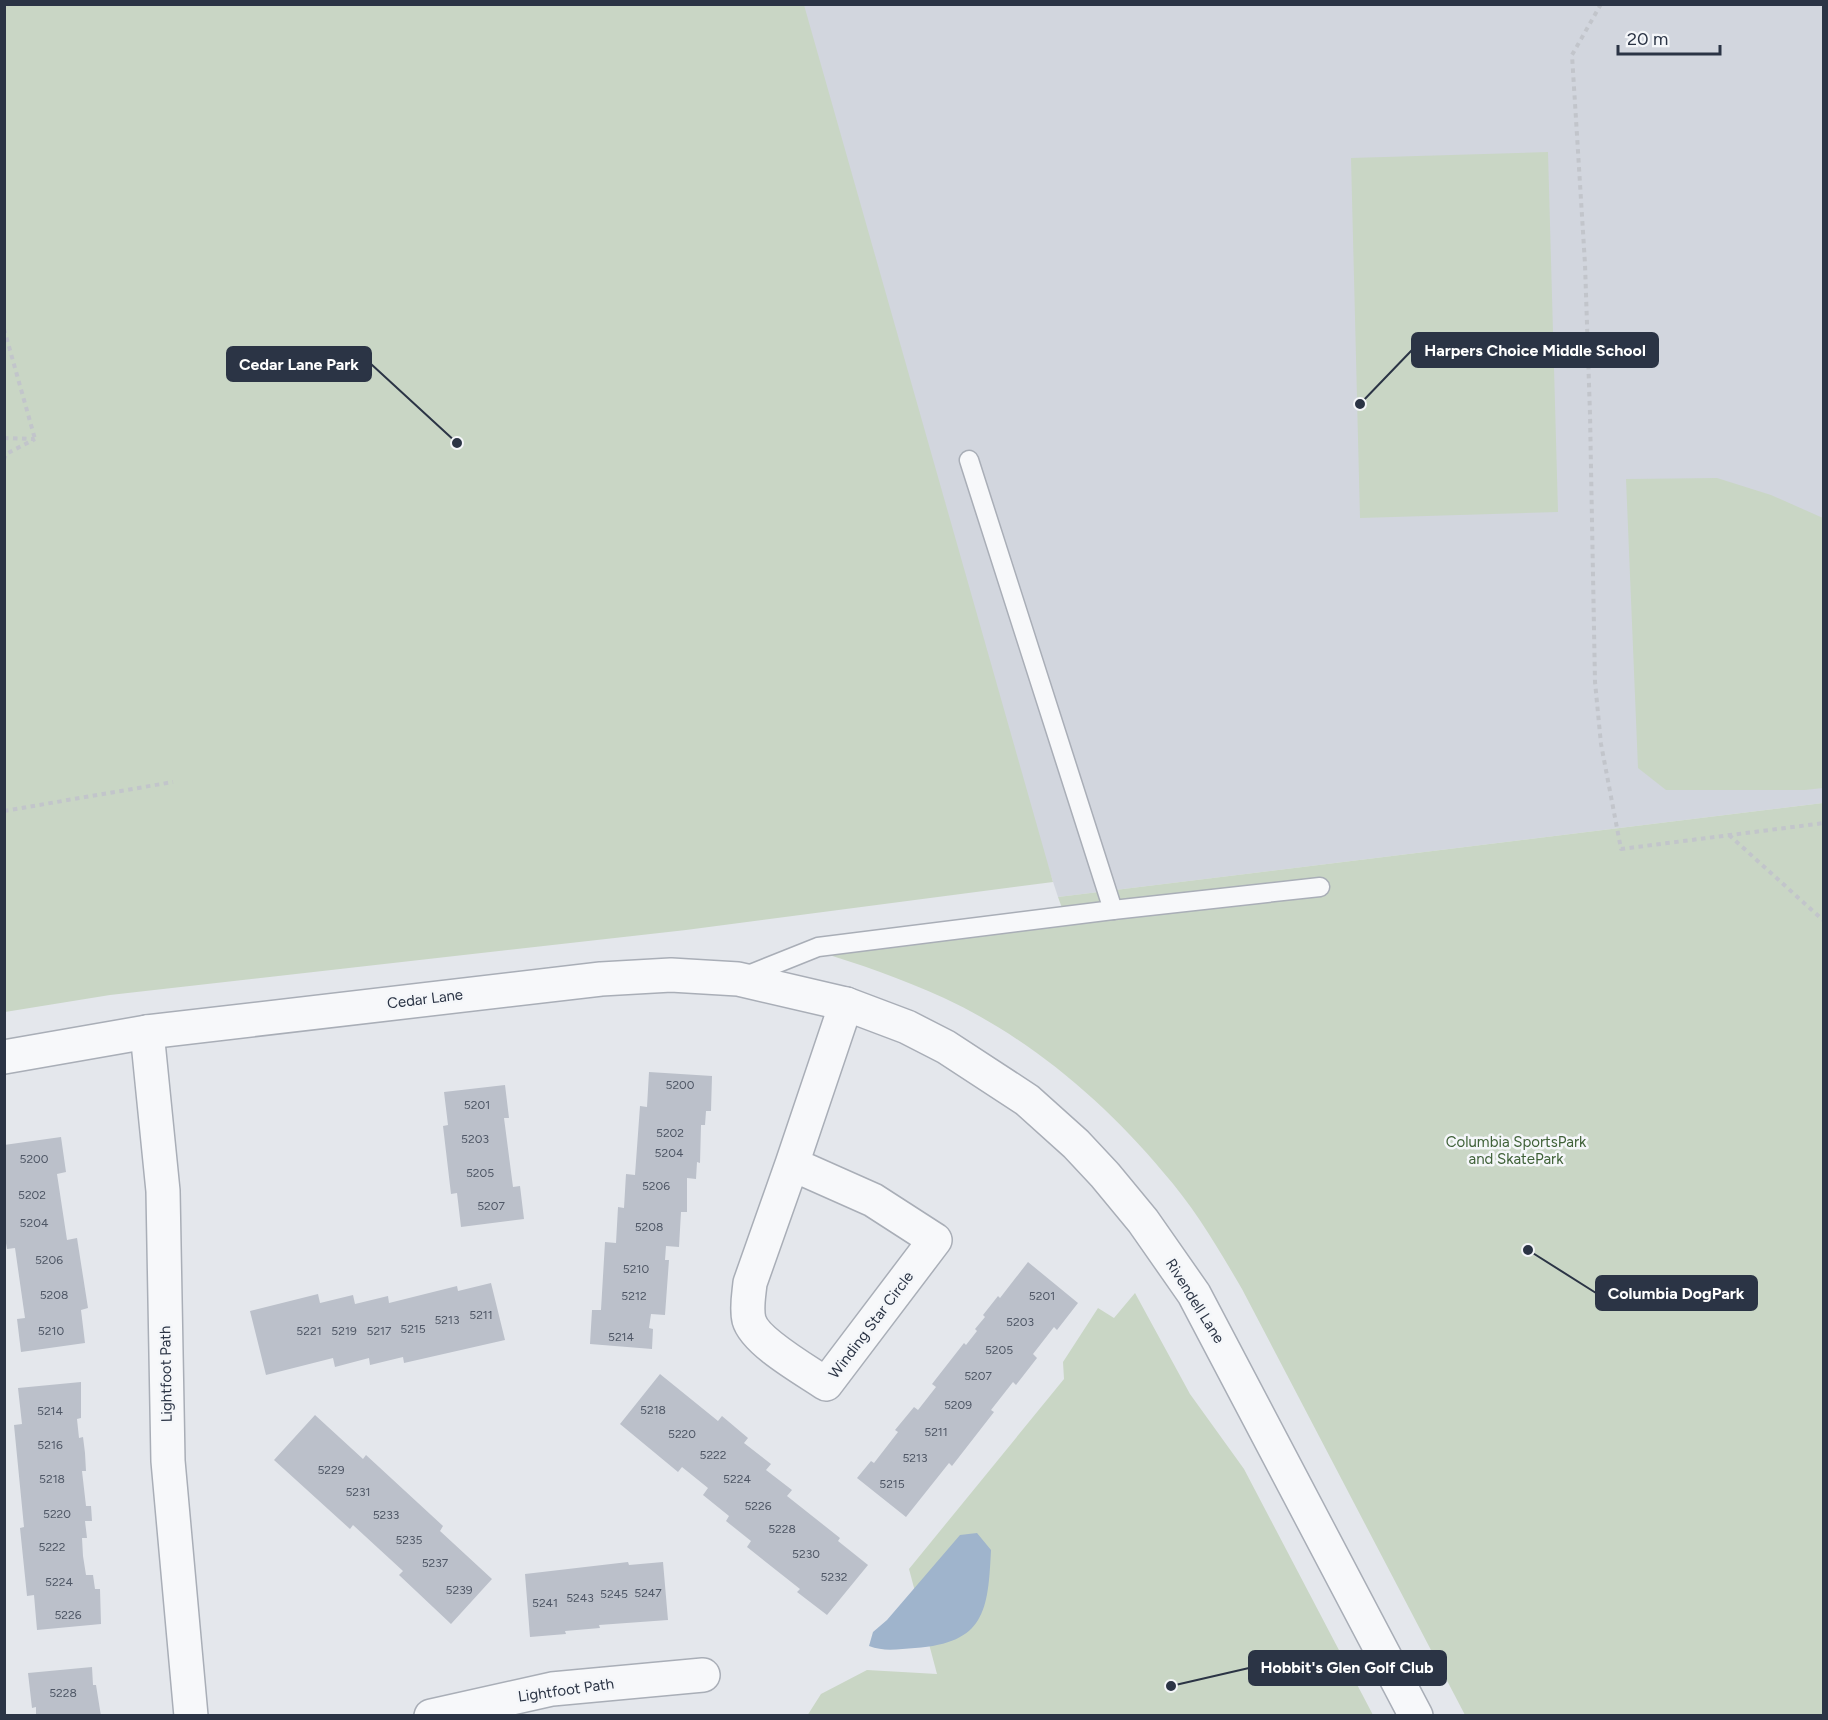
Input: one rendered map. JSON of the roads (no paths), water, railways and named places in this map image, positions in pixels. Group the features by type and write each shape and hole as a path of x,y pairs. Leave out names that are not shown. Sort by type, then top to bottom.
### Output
{"street":[{"name":"Cedar Lane","path":"4,1057 147,1032 601,979 671,975 738,979 846,1004"},
{"name":"Winding Star Circle","path":"792,1164 873,1200 935,1240 826,1384 759,1338 749,1321 748,1299 750,1283 846,1004"},
{"name":"Rivendell Lane","path":"846,1004 907,1027 946,1047 1027,1100 1083,1152 1143,1221 1200,1303 1416,1716"},
{"name":"Lightfoot Path","path":"147,1032 163,1191 168,1461 191,1716"},
{"name":"Lightfoot Path","path":"431,1716 552,1689 703,1675"}],"lane":[{"path":"969,460 1113,910"},
{"path":"738,979 818,947 1113,910 1320,888"}],"water":[{"path":"977,1533 991,1550 990,1572 984,1606 978,1620 969,1631 956,1639 938,1645 892,1650 869,1646 873,1632 887,1620 960,1535"}],"place":[{"name":"Harpers Choice Middle School","path":"1360,404"},
{"name":"Cedar Lane Park","path":"457,443"},
{"name":"Columbia DogPark","path":"1528,1250"},
{"name":"Hobbit's Glen Golf Club","path":"1171,1686"}],"park label":[{"name":"Columbia SportsPark and SkatePark","path":"1516,1150"}]}
